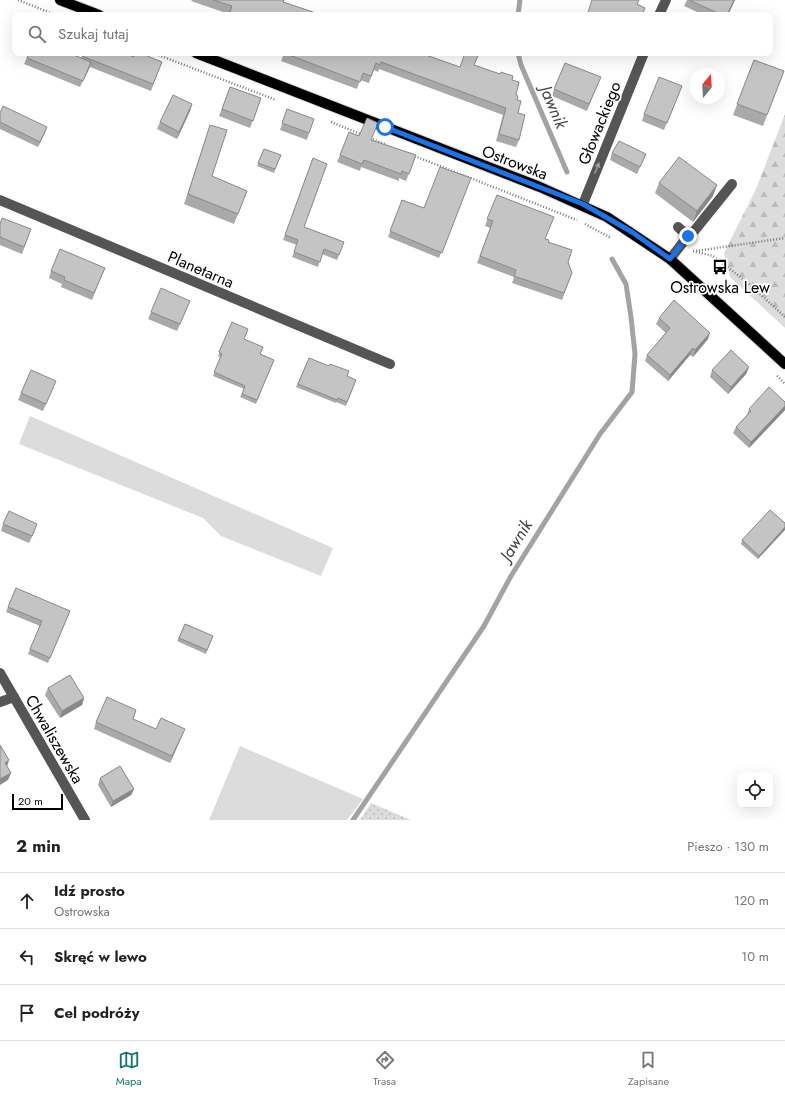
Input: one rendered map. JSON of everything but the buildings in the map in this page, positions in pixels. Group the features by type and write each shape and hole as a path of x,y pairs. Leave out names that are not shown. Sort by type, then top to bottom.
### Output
{"main road":[{"path":"60,0 91,12"},
{"name":"Ostrowska","path":"204,56 583,204 632,232 670,259 785,364"}],"street":[{"path":"660,12 666,0"},
{"name":"Głowackiego","path":"583,204 643,56"},
{"path":"670,259 732,184"},
{"name":"Planetarna","path":"0,200 390,364"},
{"path":"678,227 688,236"},
{"name":"Chwaliszewska","path":"0,673 85,820"},
{"path":"0,702 14,697"}],"path":[{"path":"18,0 48,12"},
{"path":"160,56 281,102"},
{"path":"325,120 390,147"},
{"path":"405,152 584,223 617,241"},
{"path":"785,238 693,251 713,256 748,283 785,317"},
{"path":"776,376 785,384"}],"green space":[{"path":"785,114 785,328 730,277 724,253 756,189"},
{"path":"30,416 333,548 321,576 221,536 203,518 19,444"},
{"path":"240,746 363,799 347,820 209,820"},
{"path":"371,803 411,820 360,820"}],"waterway":[{"name":"Jawnik","path":"518,12 520,0"},
{"name":"Jawnik","path":"519,56 521,65 567,172"},
{"name":"Jawnik","path":"353,820 484,626 511,576 600,434 632,392 635,354 631,317 626,284 612,259"}],"place":[{"name":"Ostrowska Lew","path":"720,267"}],"route":[{"path":"385,127 583,204 632,232 670,259 688,236"}]}
